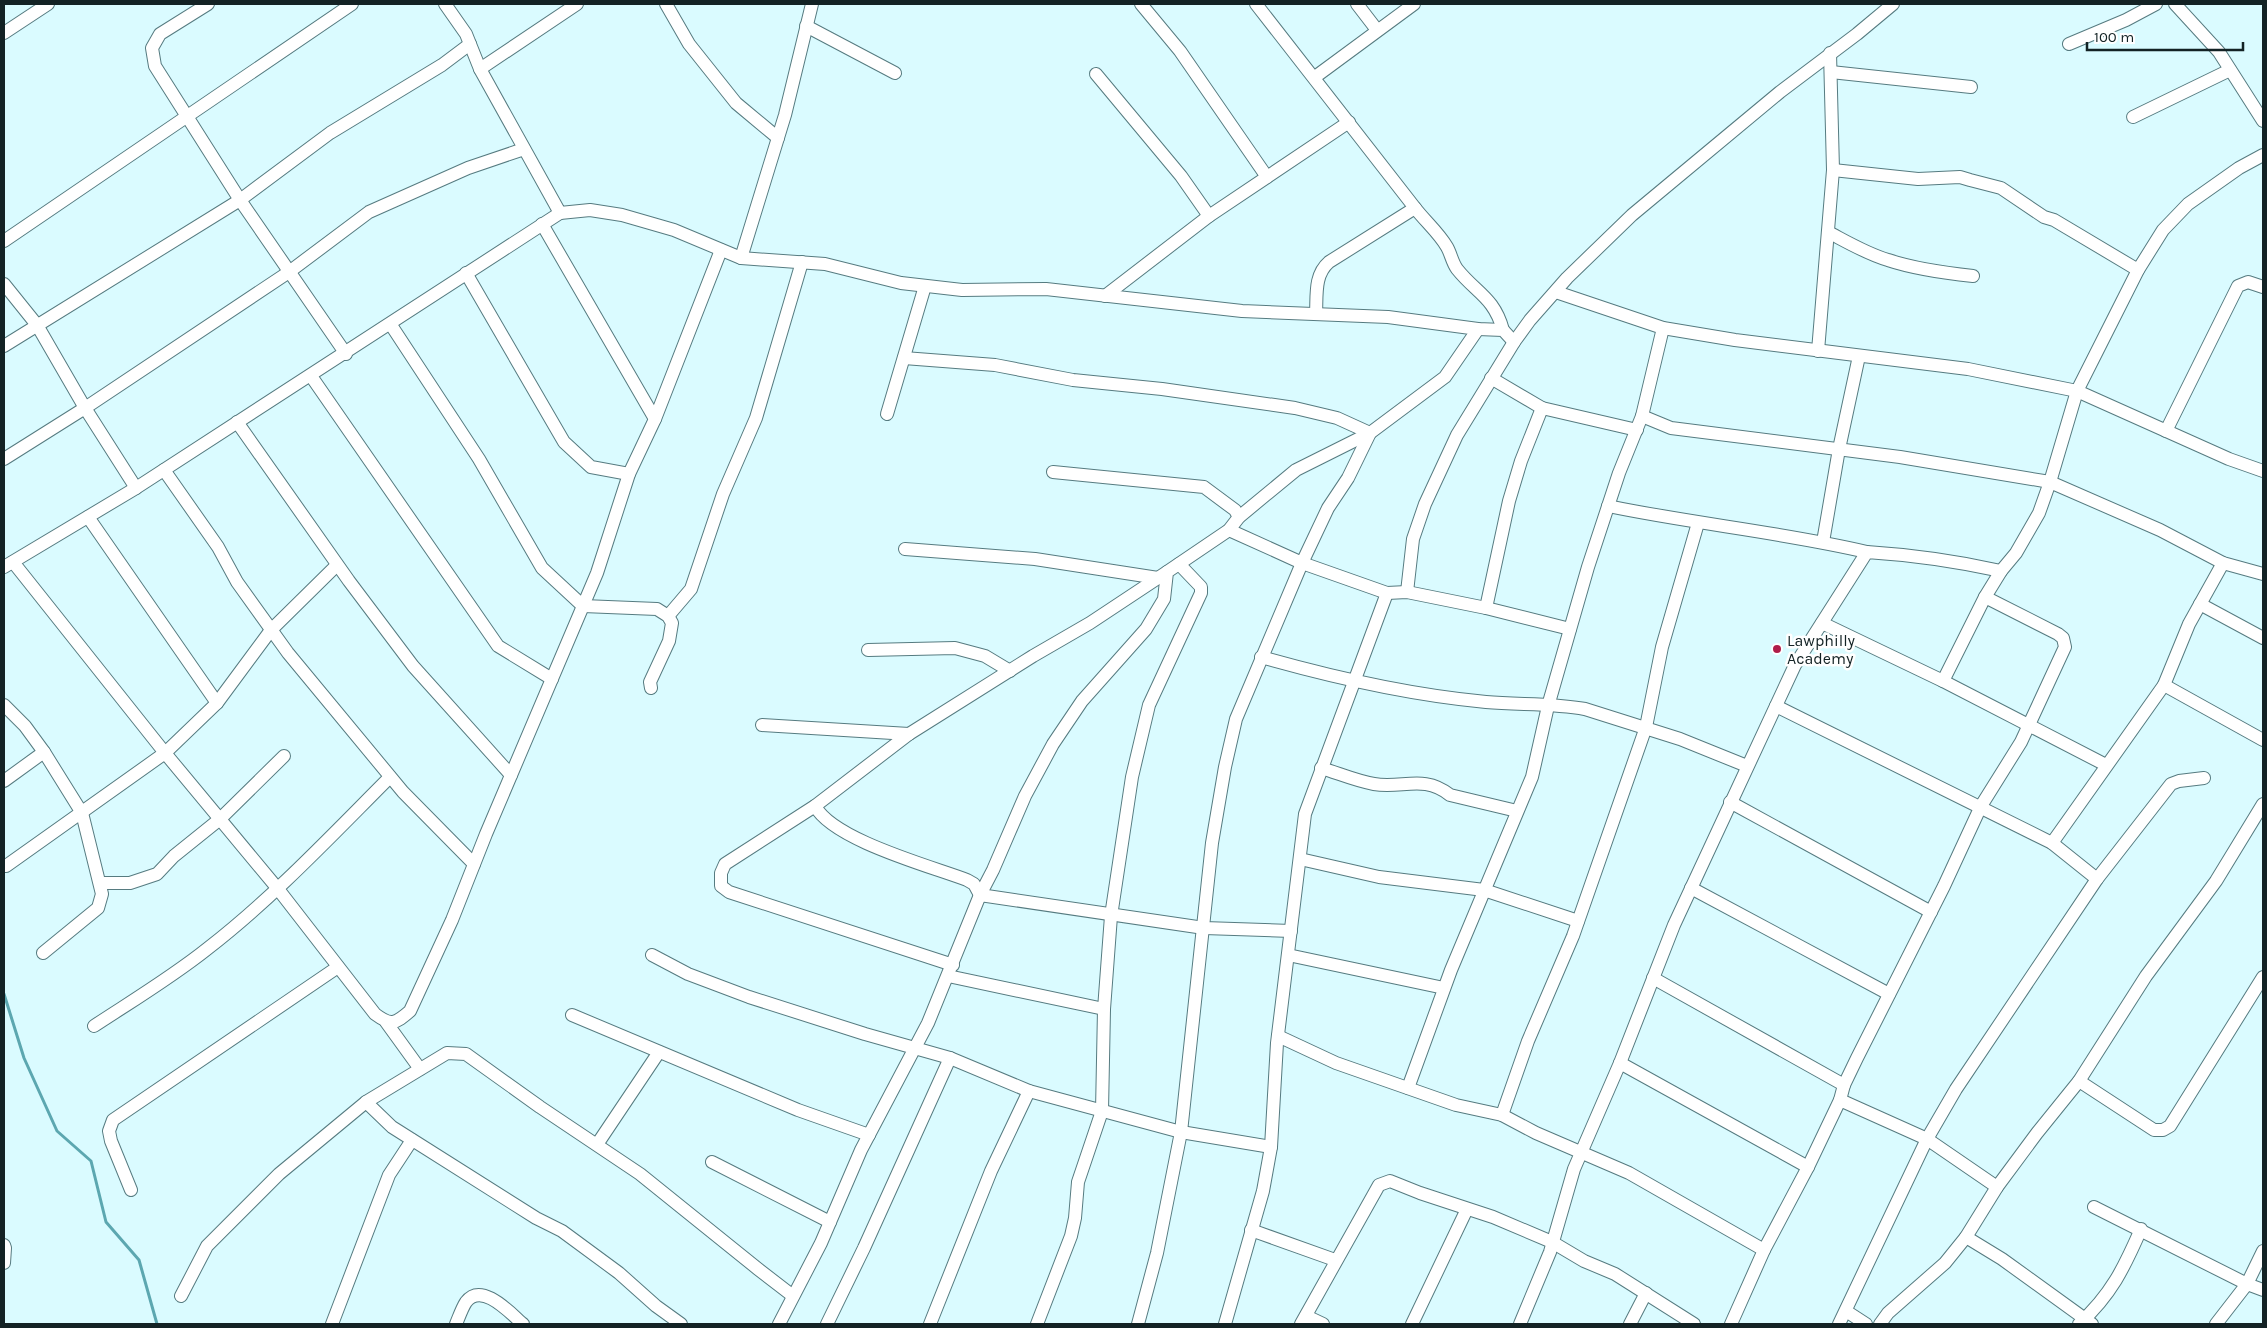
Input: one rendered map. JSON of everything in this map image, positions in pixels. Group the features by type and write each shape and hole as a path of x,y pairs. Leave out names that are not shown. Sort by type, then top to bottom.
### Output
{"street":[{"path":"4,33 48,4"},
{"path":"208,4 160,34 152,48 155,66 240,200 346,354"},
{"path":"4,241 352,4"},
{"path":"445,4 470,44 480,69 560,213"},
{"path":"480,69 577,4"},
{"path":"666,4 689,44 736,103 778,138"},
{"path":"741,258 778,138 812,4"},
{"path":"1141,4 1180,51 1267,177"},
{"path":"1256,4 1315,77 1415,208 1442,239 1455,266 1466,280 1489,300 1496,309 1503,330 1514,342"},
{"path":"1357,4 1377,30"},
{"path":"1315,77 1414,4"},
{"path":"1407,592 1413,539 1425,504 1457,435 1491,378 1530,320 1567,278 1632,215 1780,92 1857,34 1893,4"},
{"path":"2068,44 2126,20 2156,4"},
{"path":"2175,4 2213,45 2263,121"},
{"path":"806,26 895,73"},
{"path":"4,346 240,200 330,133 428,75 470,44"},
{"path":"1818,351 1833,170 1830,53"},
{"path":"2133,118 2230,70"},
{"path":"1831,72 1971,87"},
{"path":"1096,74 1181,176 1209,216"},
{"path":"1105,296 1209,216 1349,122"},
{"path":"4,459 85,408 289,272 369,212 468,168 524,149"},
{"path":"1943,682 1985,597 2029,532 2050,482 2077,391 2138,270 2163,230 2188,204 2239,168 2263,154"},
{"path":"1833,170 1918,179 1960,178 2001,188 2044,216 2054,220 2138,270"},
{"path":"1316,314 1318,276 1321,268 1415,208"},
{"path":"420,1070 386,1022 375,1014 278,889 8,564 136,488 346,354 466,273 560,213 590,210 622,215 674,230 741,258 825,264 901,283 925,286 962,290 1046,289 1242,311 1388,318 1478,329 1503,330"},
{"path":"542,224 655,419"},
{"path":"1828,232 1857,248 1888,260 1938,272 1973,276"},
{"path":"386,1022 398,1022 410,1011 438,952 597,573 629,474 655,419 721,250"},
{"path":"668,616 691,589 724,494 756,418 802,262"},
{"path":"466,273 564,442 591,467 629,474"},
{"path":"2166,431 2238,286 2248,282 2263,287"},
{"path":"4,284 37,325 85,408 136,488"},
{"path":"887,414 925,286"},
{"path":"1556,292 1663,328 1818,351 1968,369 2077,391 2229,459 2263,472"},
{"path":"391,324 479,460 542,568 583,606 657,609 668,616 672,623 669,641 650,682 651,688"},
{"path":"1408,1088 1444,988 1532,777 1548,706 1570,629 1608,506 1642,416 1663,328"},
{"path":"1104,1009 951,971 729,892 721,886 721,873 725,864 814,806 909,734 1033,656 1090,623 1229,530 1239,517 1296,470 1370,433 1445,376 1478,329"},
{"path":"1822,542 1839,449 1860,356"},
{"path":"904,358 995,365 1073,380 1162,389 1295,408 1337,418 1370,433"},
{"path":"311,376 498,646 552,679"},
{"path":"1491,378 1542,408 1636,430"},
{"path":"1486,608 1509,501 1521,461 1542,408"},
{"path":"1642,416 1671,428 1839,449 2050,482 2160,530 2223,563 2263,574"},
{"path":"237,422 337,565 413,666 511,775"},
{"path":"1138,1324 1156,1253 1181,1132 1212,843 1225,767 1236,719 1302,563 1328,508 1348,478 1370,433"},
{"path":"164,470 218,547 237,582 271,630 390,777 474,864"},
{"path":"1053,472 1204,487 1235,510 1239,517"},
{"path":"1608,506 1698,524 1822,542 1867,552 1958,561 2001,571"},
{"path":"88,516 217,704"},
{"path":"1502,1114 1528,1041 1578,921 1646,727 1662,647 1698,524"},
{"path":"1229,530 1302,563 1387,593 1407,592 1486,608 1570,629"},
{"path":"905,549 1034,559 1163,575"},
{"path":"1520,1324 1552,1242 1574,1169 1691,888 1795,665 1867,552"},
{"path":"2052,843 2106,764 2164,685 2200,604 2223,563"},
{"path":"1037,1324 1071,1236 1075,1218 1078,1182 1094,1128 1102,1111 1104,1009 1111,916 1132,777 1149,705 1201,593 1201,587 1179,564"},
{"path":"6,866 165,753 217,704 271,630 337,565"},
{"path":"779,1324 830,1222 869,1135 916,1048 951,971 980,895 1025,796 1053,744 1082,701 1146,629 1164,599 1163,575"},
{"path":"1225,1324 1262,1191 1271,1147 1278,1036 1305,814 1387,593"},
{"path":"1731,1324 1764,1250 1808,1167 1840,1100 1844,1084 1931,912 1981,806 2021,742 2065,646 2058,634 1985,597"},
{"path":"2200,604 2263,638"},
{"path":"1822,623 2029,724 2106,764"},
{"path":"868,650 954,648 985,656 1010,672"},
{"path":"1261,657 1327,676 1475,701 1569,706 1646,727 1748,766"},
{"path":"2164,685 2263,740"},
{"path":"4,705 25,726 44,752 82,813 102,894 98,908 43,953"},
{"path":"1776,706 1981,806 2052,843 2097,879"},
{"path":"762,725 909,734"},
{"path":"4,781 44,752"},
{"path":"100,883 130,883 157,874 174,856 220,819 284,756"},
{"path":"1321,768 1374,784 1429,783 1442,788 1450,795 1517,811"},
{"path":"94,1026 207,950 278,889 390,777"},
{"path":"1838,1324 1846,1311 1927,1139 1956,1089 2097,879 2171,784 2178,781 2204,778"},
{"path":"1730,802 1931,912"},
{"path":"1880,1324 1888,1313 1945,1263 1966,1237 1997,1187 2079,1081 2146,976 2216,881 2263,804"},
{"path":"814,806 820,815 850,835 967,880 974,884 980,895"},
{"path":"1300,858 1379,877 1484,890 1578,921"},
{"path":"1691,888 1889,994"},
{"path":"980,895 1111,916 1204,928 1291,931"},
{"path":"652,955 688,974 749,997 865,1034 950,1058 1029,1091 1181,1132 1271,1147"},
{"path":"1288,955 1444,988"},
{"path":"131,1190 111,1140 109,1131 113,1120 338,967"},
{"path":"2079,1081 2154,1130 2164,1130 2170,1126 2263,977"},
{"path":"1653,978 1844,1084"},
{"path":"572,1015 798,1110 869,1135"},
{"path":"1278,1036 1336,1063 1456,1105 1502,1114 1536,1133 1628,1173 1764,1250"},
{"path":"598,1144 659,1052"},
{"path":"181,1296 207,1246 279,1174 366,1102 447,1053 466,1054 540,1107 598,1144 666,1192 758,1270 793,1296"},
{"path":"827,1324 864,1248 950,1058"},
{"path":"1620,1062 1808,1167"},
{"path":"930,1324 991,1171 1029,1091"},
{"path":"1840,1100 1927,1139 1997,1187"},
{"path":"366,1102 392,1127 536,1218 569,1236 619,1273 656,1306 680,1324"},
{"path":"332,1324 389,1175 412,1140"},
{"path":"712,1162 830,1222"},
{"path":"1324,1324 1303,1320 1379,1184 1390,1181 1467,1210 1494,1217 1552,1242 1584,1260 1615,1274 1694,1324"},
{"path":"2094,1207 2247,1284 2263,1290"},
{"path":"1412,1324 1467,1210"},
{"path":"1966,1237 2002,1259 2085,1322 2121,1275 2141,1229"},
{"path":"1251,1230 1335,1260"},
{"path":"4,1245 6,1248 4,1263"},
{"path":"2216,1324 2247,1284 2263,1251"},
{"path":"1630,1324 1646,1293"},
{"path":"456,1324 467,1302 479,1295 489,1297 501,1304 523,1324"},
{"path":"1846,1311 1866,1324"}],"waterway":[{"path":"4,994 24,1058 57,1131 91,1161 106,1222 139,1260 157,1324"}],"place":[{"name":"Lawphilly Academy","path":"1777,649"}]}
